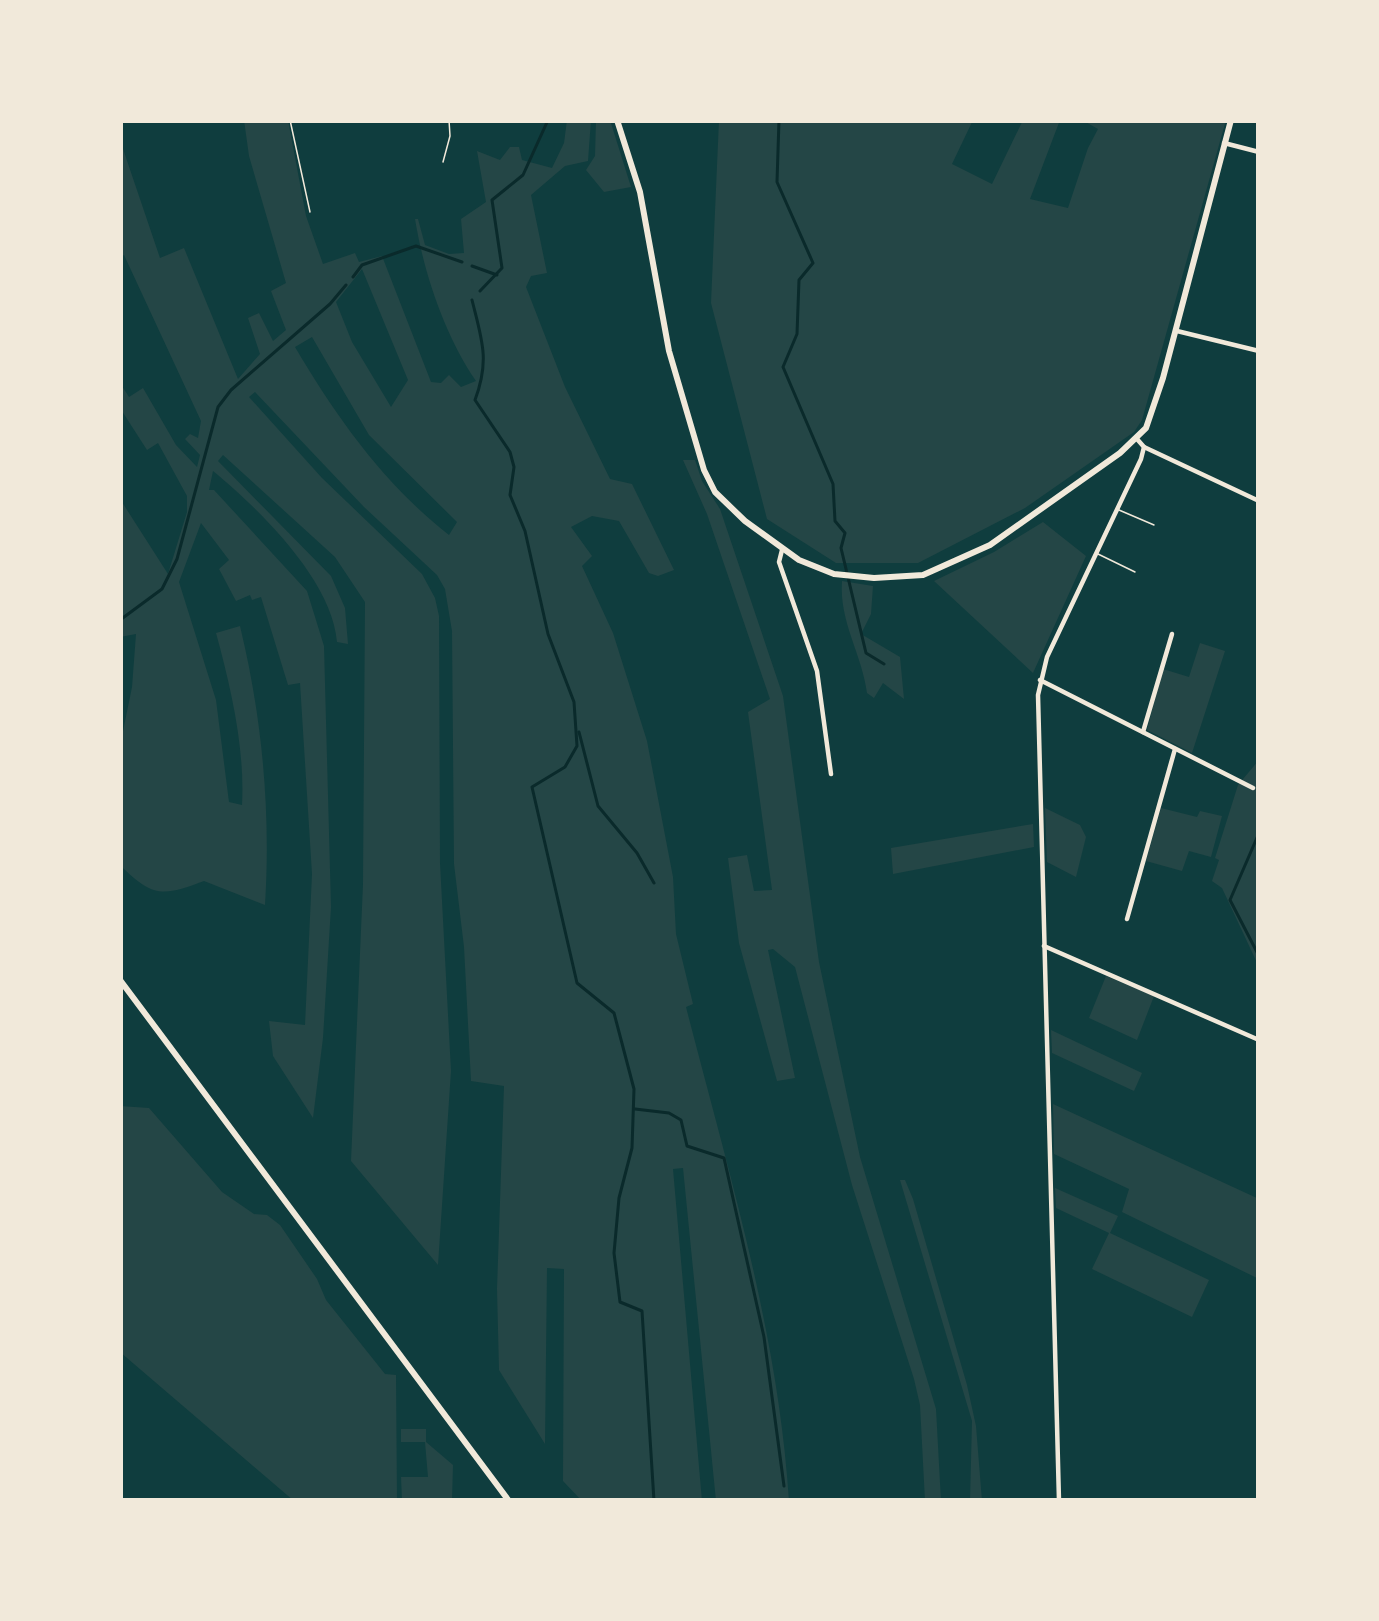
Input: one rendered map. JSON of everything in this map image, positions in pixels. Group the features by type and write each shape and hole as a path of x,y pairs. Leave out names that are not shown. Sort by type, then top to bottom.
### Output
{"street":[{"path":"617,120 645,216 669,351 704,470 721,499 781,549 818,569 851,577 922,575 990,545 1137,440 1153,412 1231,120"},
{"path":"1224,143 1259,152"},
{"path":"1175,330 1259,351"},
{"path":"1137,440 1259,501"},
{"path":"1059,1501 1060,1414 1042,946 1040,680 1046,657 1144,447"},
{"path":"781,549 779,562 817,671 831,774"},
{"path":"1143,732 1172,634"},
{"path":"1040,680 1253,788"},
{"path":"1127,919 1175,748"},
{"path":"1042,946 1259,1040"},
{"path":"120,980 509,1501"}],"lane":[{"path":"290,120 310,212"},
{"path":"443,162 450,136 448,120"},
{"path":"1115,508 1154,525"},
{"path":"1095,552 1135,572"}],"shaded area":[{"path":"244,120 288,120 306,216 323,264 355,253 359,262 382,256 431,382 441,383 449,375 461,387 476,381 437,304 415,219 425,245 449,254 464,253 461,219 486,202 477,151 500,160 510,147 519,147 522,160 552,168 564,143 567,120 591,120 588,161 565,166 531,195 547,273 531,276 526,287 565,387 610,479 632,484 674,570 658,576 649,573 619,521 592,516 571,527 592,556 582,566 613,633 647,741 673,877 676,934 693,1004 686,1007 763,1313 789,1501 716,1501 683,1168 673,1169 702,1501 582,1501 563,1481 564,1269 547,1268 545,1444 499,1370 504,1086 471,1081 454,864 452,631 445,589 437,575 364,507 255,392 249,397 322,478 422,574 439,616 440,863 451,1071 438,1265 351,1161 363,884 365,602 335,557 223,455 218,461 331,576 345,608 348,644 337,642 332,618 308,571 251,505 213,471 209,490 307,591 324,646 331,907 313,1118 273,1056 269,1021 305,1025 312,874 300,683 288,685 261,597 252,600 250,595 236,601 219,569 229,560 201,523 179,582 216,700 229,802 242,805 239,740 216,633 240,626 263,764 265,905 204,881 158,891 120,865 120,746 136,634 120,637 120,499 168,574 187,512 187,496 158,443 147,450 120,408 120,383 129,397 143,388 176,445 197,467 200,455 185,439 190,434 198,438 201,421 124,255 120,258 120,140 160,258 184,248 238,379 260,354 248,318 259,313 273,341 286,330 271,291 286,283 249,156","holes":["362,269 408,380 391,407 352,342 336,302","312,337 369,435 457,522 449,535 383,472 328,399 295,347"]},
{"path":"596,120 610,120 631,187 604,192 586,170 595,156"},
{"path":"719,120 973,120 952,164 992,184 1023,120 1060,120 1030,199 1068,208 1098,129 1082,120 1226,120 1142,420 1134,432 1025,508 918,563 836,563 767,519 711,303"},
{"path":"683,460 695,460 720,509 783,696 819,962 860,1157 936,1409 941,1501 925,1501 920,1405 914,1379 852,1185 795,967 768,950 795,1078 777,1081 739,943 728,858 747,855 754,891 772,890 748,712 770,699 707,514"},
{"path":"1043,522 1086,556 1033,673 934,581"},
{"path":"842,581 873,586 871,614 861,634 900,657 904,699 883,683 874,698 867,693 844,610"},
{"path":"1200,643 1225,651 1192,753 1147,730 1163,669 1189,677"},
{"path":"1259,760 1259,967 1222,888 1212,881 1238,785"},
{"path":"1045,808 1080,825 1086,837 1076,877 1047,862"},
{"path":"1161,808 1197,817 1200,811 1222,816 1211,857 1189,851 1182,871 1146,861"},
{"path":"1033,824 1034,847 893,874 891,848"},
{"path":"1106,976 1154,996 1137,1040 1089,1018"},
{"path":"1051,1030 1142,1073 1134,1091 1052,1053"},
{"path":"1053,1104 1259,1199 1259,1279 1122,1212 1129,1189 1054,1154"},
{"path":"120,1106 149,1108 222,1192 280,1225 326,1300 385,1374 396,1375 397,1501 294,1501 120,1352"},
{"path":"900,1180 905,1180 913,1199 967,1385 976,1426 982,1501 970,1501 972,1421"},
{"path":"1055,1188 1118,1216 1110,1233 1209,1280 1192,1317 1092,1269 1109,1233 1056,1208"},
{"path":"401,1429 426,1429 426,1442 453,1465 452,1501 402,1501 401,1477 428,1477 425,1442 401,1442"}],"waterway":[{"path":"480,291 502,268 492,200 523,175 548,120"},
{"path":"779,120 777,182 813,263 799,280 797,334 783,367 833,484 835,521 845,533 841,548 866,653 884,664"},
{"path":"353,277 362,265 416,246 462,262"},
{"path":"472,266 497,275"},
{"path":"120,620 162,589 177,559 218,407 346,285"},
{"path":"472,300 483,361 475,400 510,452 514,467 510,495 525,531 548,634 574,702 577,746 565,767 532,787 577,983 614,1013 634,1089 632,1148 619,1198 614,1253 620,1302 642,1311 654,1501"},
{"path":"579,732 598,806 637,853 654,883"},
{"path":"1259,833 1230,900 1259,956"},
{"path":"635,1109 669,1113 681,1120 687,1146 724,1158 764,1337 784,1486"}]}
